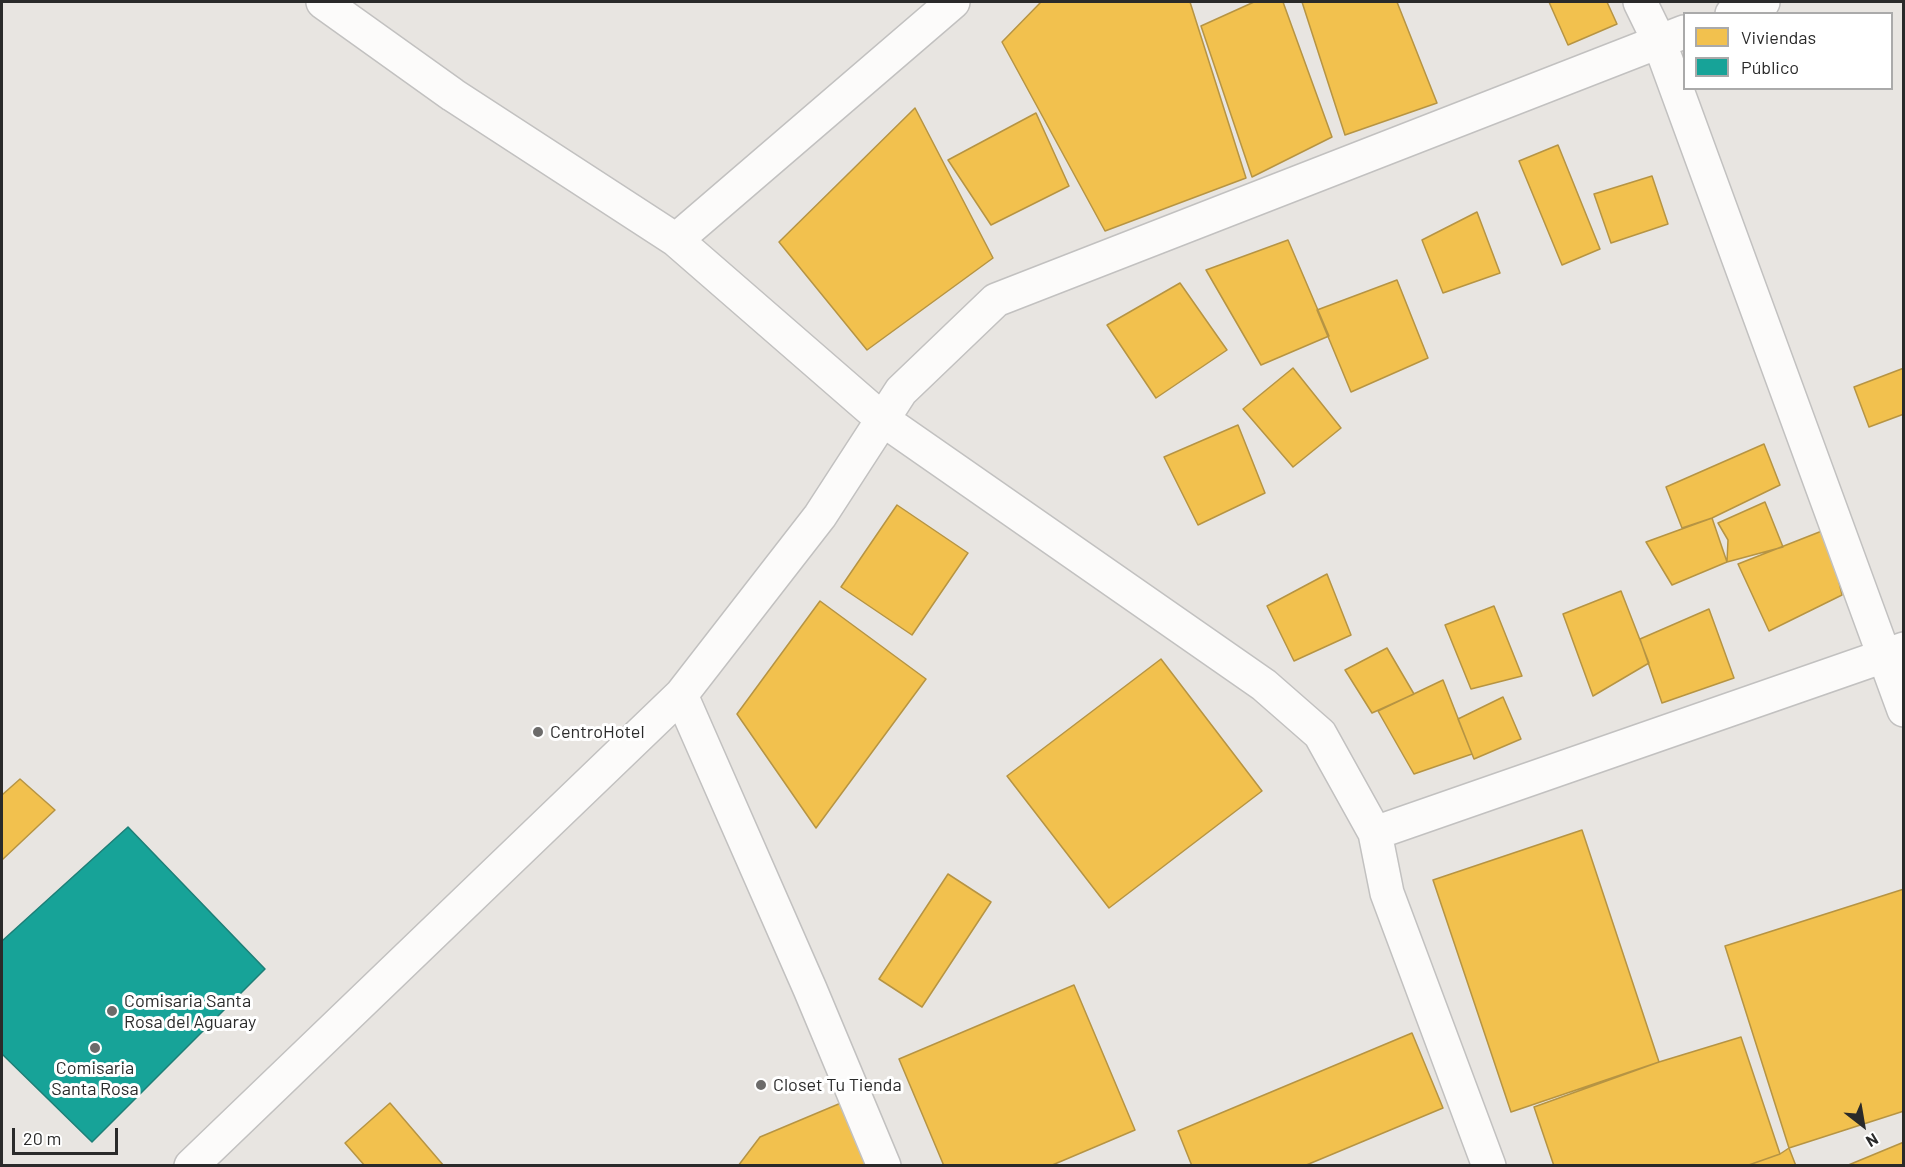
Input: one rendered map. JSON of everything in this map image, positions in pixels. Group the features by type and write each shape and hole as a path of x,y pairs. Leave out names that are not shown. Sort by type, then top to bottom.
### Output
{"street":[{"path":"322,2 453,95 676,240 882,419 1264,685 1320,734 1375,833 1387,893 1489,1166"},
{"path":"676,240 953,2"},
{"path":"1641,2 1672,37 1683,68"},
{"path":"1737,12 1763,2"},
{"path":"191,1166 681,695 820,516 901,391 996,300 1672,37"},
{"path":"1691,90 1893,653 1904,710"},
{"path":"1375,833 1893,653"},
{"path":"681,695 810,989 884,1166"}],"building: Viviendas":[{"path":"1041,2 1190,2 1246,178 1105,231 1002,42"},
{"path":"1254,2 1283,2 1332,137 1252,177 1201,26"},
{"path":"1302,2 1397,2 1437,103 1345,135"},
{"path":"1549,2 1607,2 1617,24 1568,45"},
{"path":"915,108 993,258 867,350 779,242"},
{"path":"1036,113 1069,186 991,225 948,160"},
{"path":"1558,145 1600,249 1562,265 1519,161"},
{"path":"1652,176 1668,224 1611,243 1594,194"},
{"path":"1477,212 1500,273 1443,293 1422,240"},
{"path":"1288,240 1329,336 1261,365 1206,270"},
{"path":"1397,280 1428,358 1351,392 1317,310"},
{"path":"1180,283 1227,350 1156,398 1107,325"},
{"path":"1293,368 1341,428 1293,467 1243,409"},
{"path":"1904,368 1904,414 1869,427 1854,387"},
{"path":"1238,425 1265,493 1198,525 1164,457"},
{"path":"1764,444 1780,485 1712,518 1682,528 1666,487"},
{"path":"1765,502 1783,547 1727,562 1728,540 1718,523"},
{"path":"897,505 968,553 912,635 841,587"},
{"path":"1712,518 1727,562 1672,585 1646,542"},
{"path":"1827,529 1842,595 1769,631 1738,564"},
{"path":"1327,574 1351,635 1294,661 1267,606"},
{"path":"1621,591 1649,663 1593,696 1563,614"},
{"path":"820,601 926,679 816,828 737,714"},
{"path":"1494,606 1522,676 1471,689 1445,625"},
{"path":"1709,609 1734,678 1662,703 1640,639"},
{"path":"1387,648 1414,694 1372,713 1345,670"},
{"path":"1161,659 1262,791 1109,908 1007,776"},
{"path":"1443,680 1472,754 1414,774 1378,711"},
{"path":"1503,697 1521,739 1474,759 1458,719"},
{"path":"20,779 55,810 2,860 2,795"},
{"path":"1582,830 1659,1062 1511,1112 1433,880"},
{"path":"948,874 991,902 922,1007 879,979"},
{"path":"1904,889 1904,1111 1789,1148 1725,946"},
{"path":"1074,985 1135,1130 1050,1166 944,1166 899,1059"},
{"path":"1412,1033 1443,1108 1304,1166 1192,1166 1178,1131"},
{"path":"1741,1037 1780,1154 1746,1166 1554,1166 1534,1107 1659,1062"},
{"path":"390,1103 444,1166 365,1166 345,1143"},
{"path":"841,1103 867,1166 738,1166 760,1137"},
{"path":"1904,1142 1904,1166 1846,1166"},
{"path":"1789,1148 1796,1166 1746,1166 1780,1154"}],"building: Público":[{"name":"Comisaria Santa Rosa del Aguaray","path":"128,827 265,969 92,1142 2,1054 2,941"}],"place":[{"name":"CentroHotel","path":"538,732"},
{"name":"Comisaria Santa Rosa del Aguaray","path":"112,1011"},
{"name":"Comisaria Santa Rosa","path":"95,1048"},
{"name":"Closet Tu Tienda","path":"761,1085"}]}
